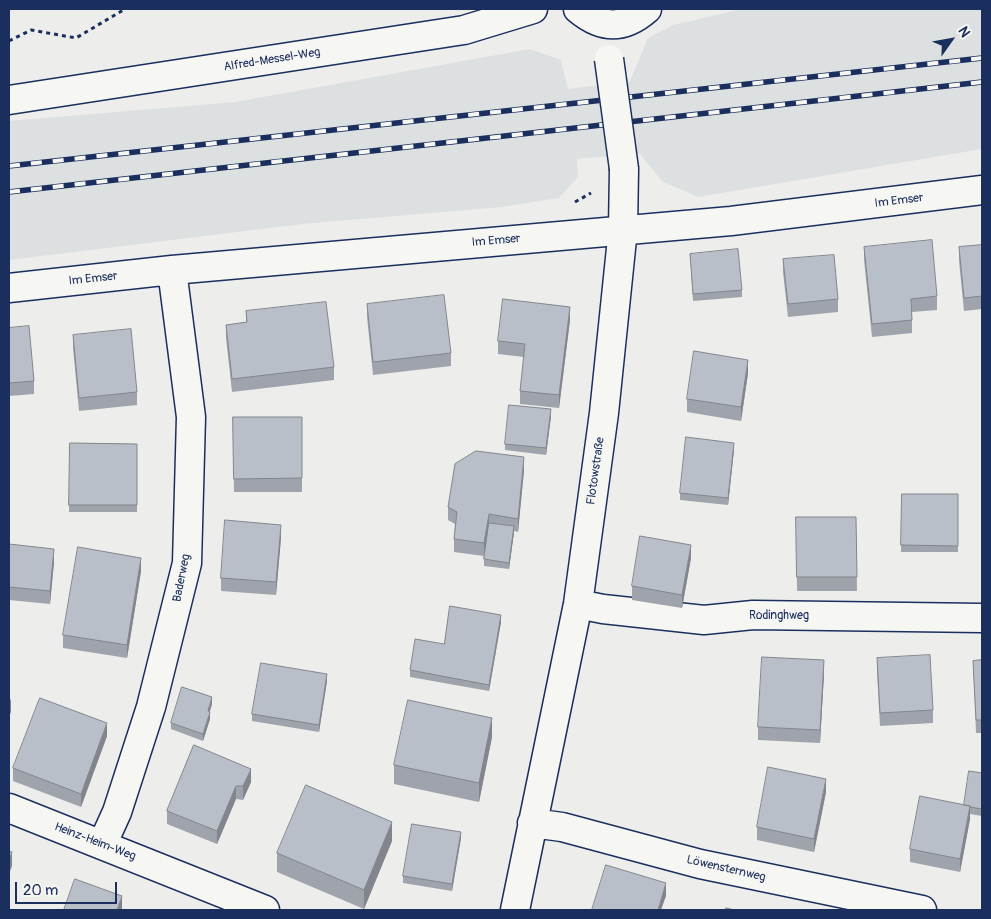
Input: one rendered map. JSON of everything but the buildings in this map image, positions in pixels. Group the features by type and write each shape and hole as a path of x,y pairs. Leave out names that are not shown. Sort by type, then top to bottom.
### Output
{"street":[{"name":"Alfred-Messel-Weg","path":"9,100 464,30 533,9"},
{"path":"578,9 587,16 610,26 631,21 647,9"},
{"name":"Flotowstraße","path":"515,910 578,604 604,413 623,229 624,169 609,59 610,26"},
{"name":"Im Emser","path":"9,288 172,270 731,221 982,190"},
{"name":"Baderweg","path":"102,844 117,812 151,706 187,563 191,418 172,270"},
{"name":"Rodinghweg","path":"578,604 603,609 704,620 753,615 982,618"},
{"name":"Heinz-Heim-Weg","path":"9,808 265,910"},
{"name":"Löwensternweg","path":"532,823 562,827 700,864 922,910"}],"path":[{"path":"9,41 32,30 76,38 125,9"}],"shaded area":[{"path":"742,9 982,9 982,149 698,197 663,182 640,154 577,159 578,177 559,198 502,207 303,224 9,260 9,121 235,102 530,49 561,60 568,89 630,81 648,38 673,25"}],"railway":[{"path":"9,166 982,58"},
{"path":"9,192 982,82"}]}
